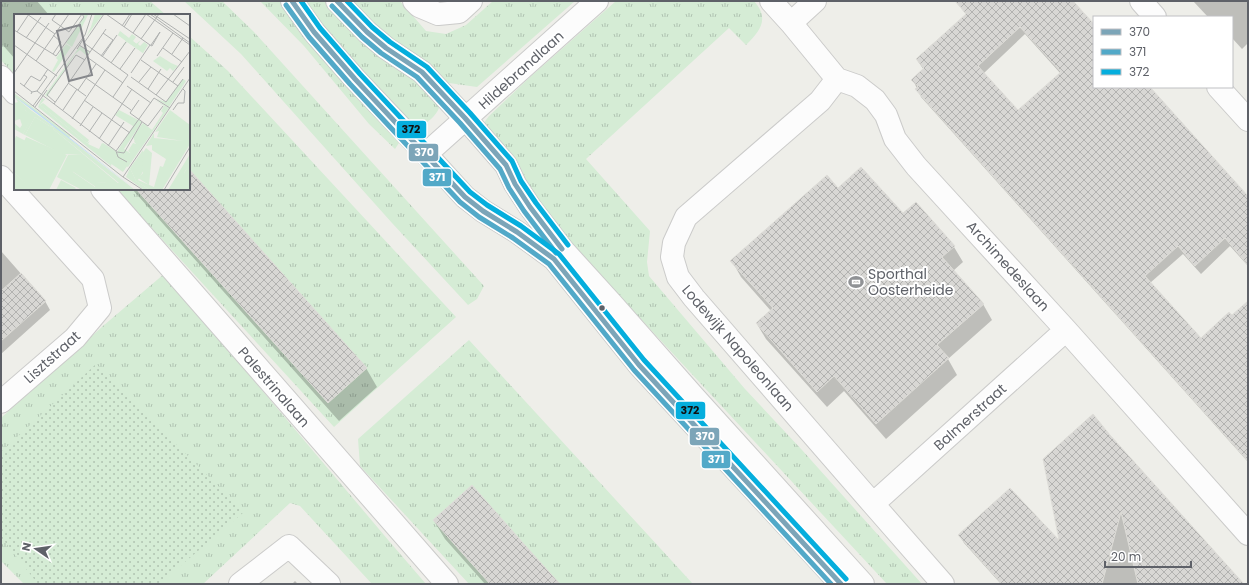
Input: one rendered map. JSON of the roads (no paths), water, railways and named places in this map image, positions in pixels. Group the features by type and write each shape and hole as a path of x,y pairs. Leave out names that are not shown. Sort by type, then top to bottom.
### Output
{"street":[{"path":"292,1 314,32 355,79 465,197 554,259 639,365 841,584"},
{"path":"337,1 367,32 386,48 422,72 465,118 506,165 515,184 530,207 563,250 863,584"},
{"path":"417,4 438,14 459,12 471,1"},
{"name":"Hildebrandlaan","path":"426,154 597,1"},
{"path":"771,1 837,79"},
{"path":"791,23 815,1"},
{"path":"1141,1 1154,16"},
{"path":"1,77 14,92"},
{"name":"Archimedeslaan","path":"837,79 857,86 875,100 886,115 895,139 916,166 1066,330 1248,534"},
{"name":"Lodewijk Napoleonlaan","path":"837,79 820,101 686,217 674,243 672,257 678,277 694,298 943,584"},
{"path":"1219,88 1248,120"},
{"name":"Lisztstraat","path":"1,177 93,279 100,308 75,338 1,402"},
{"name":"Palestrinalaan","path":"103,190 447,584"},
{"name":"Balmerstraat","path":"873,504 1066,330"},
{"path":"240,584 289,546 329,584"}],"place":[{"name":"Sporthal Oosterheide","path":"856,282"}]}
